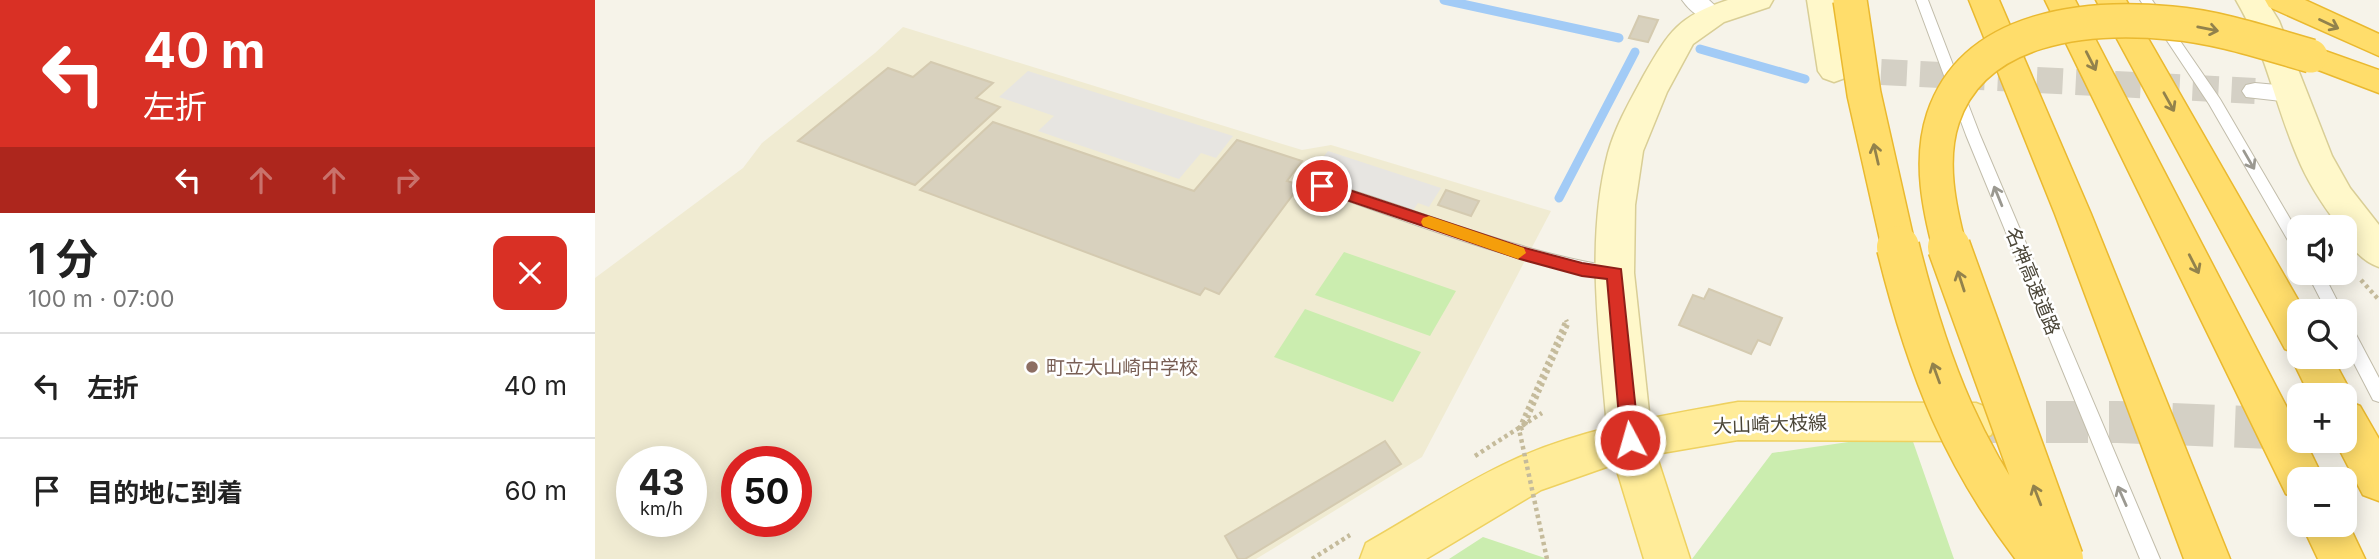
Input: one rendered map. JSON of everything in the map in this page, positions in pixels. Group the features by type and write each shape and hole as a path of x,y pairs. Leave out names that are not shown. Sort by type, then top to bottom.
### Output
{"highway":[{"path":"1850,0 1877,158 1930,356 1950,411 1977,466 2011,521 2042,559"},
{"path":"1984,0 2073,214 2207,559"},
{"path":"2060,0 2295,467"},
{"path":"2111,0 2287,315"},
{"path":"2280,0 2379,46"},
{"path":"2062,559 2024,461 1948,242 1939,199 1936,161 1939,133 1945,110 1964,78 1995,51 2036,32 2083,22 2131,20 2173,23 2251,39 2379,80"},
{"path":"2073,214 2229,559"},
{"path":"2357,441 2379,481"},
{"path":"2331,537 2342,559"}],"main road":[{"path":"1667,559 1630,440 1615,273 1617,205 1626,151 1651,92 1681,37 1703,7 1758,0"},
{"path":"1822,0 1834,71"},
{"path":"2251,0 2272,40 2290,93 2325,178 2379,252"},
{"name":"大山崎大枝線","path":"1383,559 1525,476 1556,463 1630,440 1738,421 1976,422"}],"street":[{"path":"1834,71 1881,72"},
{"path":"2255,90 2290,93"}],"lane":[{"name":"名神高速道路","path":"1922,0 1973,135 2150,559"},
{"path":"2146,0 2215,102 2287,226"},
{"path":"1322,186 1520,253 1582,270 1615,273"},
{"path":"2357,353 2379,395"}],"path":[{"path":"1547,559 1519,429 1524,427 1546,378 1568,324 1566,320"}],"shaded area":[{"name":"町立大山崎中学校","path":"903,27 1302,150 1331,145 1551,211 1422,457 1256,559 595,559 595,278 743,168 762,143 875,53"},
{"path":"1028,71 1233,136 1216,158 1201,153 1179,179 1038,131 1054,116 999,97"},
{"path":"1328,151 1441,188 1429,207 1418,203 1407,220 1293,181 1307,163 1316,166"}],"green space":[{"path":"1344,252 1456,291 1430,336 1315,295"},
{"path":"1305,309 1421,352 1393,402 1274,357"},
{"path":"1910,433 1954,559 1692,559 1772,453"},
{"path":"1483,537 1548,559 1449,559"}],"building":[{"path":"1639,16 1658,20 1648,42 1629,38"},
{"path":"931,62 993,83 976,98 1000,107 915,185 798,141 888,68 913,77"},
{"path":"993,122 1194,191 1237,140 1302,161 1287,181 1300,185 1219,294 1205,288 1200,295 920,190"},
{"path":"1446,190 1479,201 1471,216 1438,205"},
{"path":"1709,289 1782,318 1770,345 1758,340 1751,354 1679,325 1693,295 1704,299"},
{"path":"1385,441 1401,464 1245,559 1238,559 1225,536"}],"waterway":[{"path":"1444,0 1619,38"},
{"path":"1700,49 1805,79"},
{"path":"1559,198 1635,52"}],"tunnel":[{"path":"1881,72 2255,91"},
{"path":"1983,422 2118,422 2287,429"}],"slow traffic":[{"path":"1429,222 1518,253"}],"place":[{"name":"町立大山崎中学校","path":"1032,367"}],"route":[{"path":"1322,186 1520,253 1582,270 1615,273 1630,440"}]}
